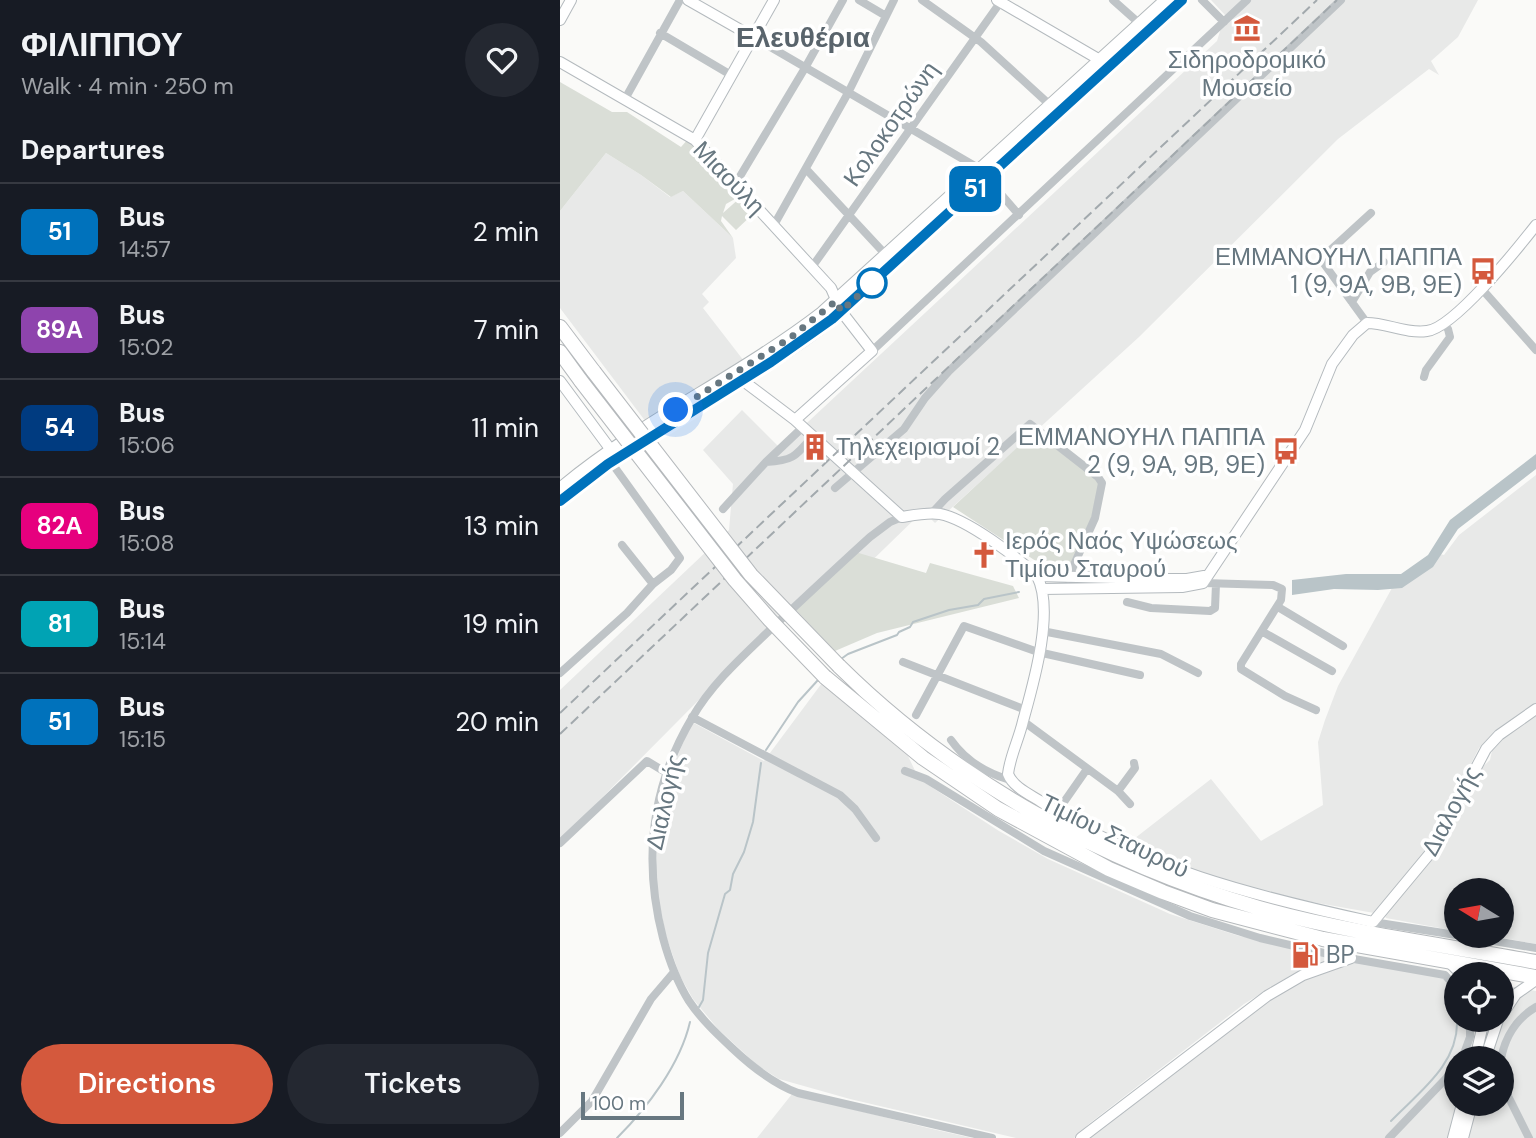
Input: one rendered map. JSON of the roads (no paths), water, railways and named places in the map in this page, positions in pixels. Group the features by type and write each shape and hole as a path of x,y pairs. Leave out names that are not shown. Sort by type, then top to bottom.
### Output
{"highway":[{"path":"560,327 588,376 735,580 825,677 923,758 998,809 1109,869 1200,906 1323,939 1449,962"},
{"path":"560,352 588,376 751,575 839,666 915,733 978,778 1051,822 1118,856 1262,909 1347,928 1536,962"},
{"path":"1514,974 1536,978"}],"main road":[{"path":"1124,46 1140,24 1166,0"},
{"path":"560,501 611,456 801,343 1104,64 1182,0"},
{"path":"560,489 839,306 886,255 983,174 1050,105 1073,92"}],"street":[{"path":"560,20 571,0"},
{"path":"625,99 680,0"},
{"path":"688,0 911,129 983,174 1019,215"},
{"path":"695,140 774,0"},
{"path":"736,183 806,68 843,0"},
{"path":"859,0 886,16"},
{"path":"774,225 848,93 894,0"},
{"path":"922,0 974,37 1050,105"},
{"path":"1113,0 1140,24"},
{"path":"1202,0 1224,22"},
{"path":"723,509 799,424 872,351 1247,0"},
{"path":"835,488 904,429 925,398 949,371 1341,0"},
{"path":"1000,1 1104,64"},
{"name":"Κολοκοτρώνη","path":"812,267 1000,1"},
{"path":"660,33 731,75"},
{"name":"Μιαούλη","path":"560,62 695,140 832,289 839,306 872,351"},
{"path":"806,169 886,255"},
{"path":"1371,213 1322,259 1323,263 1367,323 1424,332 1443,324 1481,288 1536,225"},
{"path":"1352,302 1370,272 1384,262"},
{"path":"1481,288 1536,351"},
{"path":"1042,589 1182,587 1206,578 1305,430 1332,364 1353,335 1367,323"},
{"path":"1424,377 1426,370 1450,337 1443,324"},
{"path":"742,380 799,424 902,517 932,513 949,517 975,531 1037,576 1206,578 1216,584 1279,586 1283,594 1278,607 1241,664 1241,669 1285,696 1316,710"},
{"path":"560,381 680,558 671,570 560,674"},
{"path":"560,404 570,394"},
{"path":"932,513 1030,424 1098,477 1102,483 1094,518 1068,578"},
{"path":"766,461 786,461 792,458 813,436"},
{"name":"Διαλογής","path":"902,517 870,537 760,640 715,685 692,717 667,773 654,827 651,873 659,922 674,972 689,1001 740,1055 788,1089 992,1138"},
{"path":"622,545 653,584"},
{"path":"951,740 967,759 994,775 1010,780 1009,769 1024,716 1042,631 1044,608 1042,589 1037,576"},
{"path":"1127,602 1151,608 1210,611 1215,608 1216,584"},
{"path":"1278,607 1343,646"},
{"path":"916,715 964,626 1038,652 1140,675"},
{"path":"1042,631 1161,654 1198,673"},
{"path":"1263,632 1332,671"},
{"path":"903,662 939,675 1024,716 1087,769 1118,791 1130,804"},
{"name":"Διαλογής","path":"1374,922 1432,851 1479,759 1489,745 1536,709"},
{"path":"692,717 840,795 855,809 876,838"},
{"path":"560,843 647,761 667,773"},
{"path":"1118,791 1135,768 1134,763"},
{"path":"1057,812 1087,769"},
{"path":"905,771 926,779 1044,851 1165,905 1260,938 1444,975"},
{"name":"Τιμίου Σταυρού","path":"1010,780 1057,812 1145,856 1196,876 1264,897 1374,922"},
{"path":"1374,922 1444,933"},
{"path":"1514,944 1536,948"},
{"path":"1081,1138 1267,996 1303,975 1351,958"},
{"path":"560,1133 592,1101 651,999 674,972"},
{"path":"1514,997 1536,978"},
{"path":"1504,1046 1518,1019 1536,1007"},
{"path":"1390,1138 1444,1081"},
{"path":"1514,1108 1529,1138"},
{"path":"1453,1138 1459,1116"},
{"path":"1463,1138 1469,1116"}],"waterway":[{"path":"841,659 897,635 913,622 949,610 978,605 984,599 1019,592"},
{"path":"766,750 798,702 818,680"},
{"path":"699,1007 703,1000 708,953 725,894 730,890 733,874 744,852 753,822 761,763"},
{"path":"617,1138 661,1085 679,1054 690,1022"},
{"path":"1391,1121 1425,1088 1444,1064 1456,1032"}],"railway":[{"path":"560,713 1317,0"},
{"path":"560,734 1337,0"}],"place":[{"name":"Σιδηροδρομικό Μουσείο","path":"1247,28"},
{"name":"ΕΜΜΑΝΟΥΗΛ ΠΑΠΠΑ 1 (9, 9Α, 9Β, 9Ε)","path":"1483,271"},
{"name":"Τηλεχειρισμοί 2","path":"815,447"},
{"name":"ΕΜΜΑΝΟΥΗΛ ΠΑΠΠΑ 2 (9, 9Α, 9Β, 9Ε)","path":"1286,451"},
{"name":"Ιερός Ναός Υψώσεως Τιμίου Σταυρού","path":"984,555"},
{"name":"BP","path":"1305,955"}],"district":[{"name":"Ελευθέρια","path":"803,37"}]}
